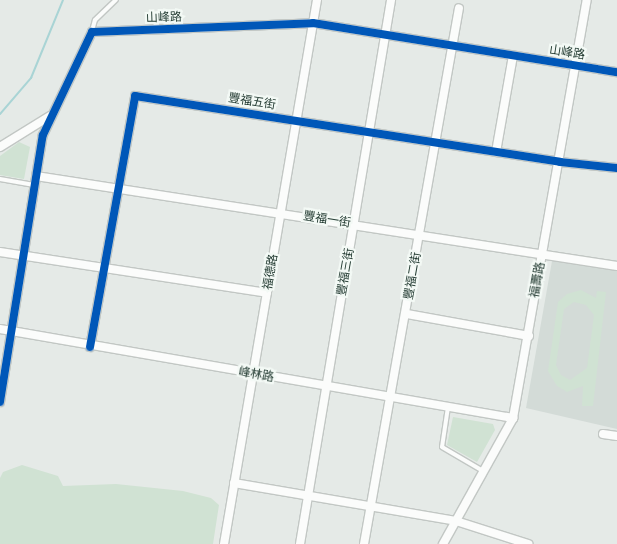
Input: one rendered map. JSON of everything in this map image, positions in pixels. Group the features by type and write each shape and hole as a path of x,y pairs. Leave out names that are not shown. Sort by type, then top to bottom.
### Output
{"street":[{"name":"福德路","path":"224,544 317,0"},
{"name":"豐福三街","path":"300,544 387,36 391,0"},
{"name":"福壽路","path":"443,544 512,418 560,162 587,0"},
{"name":"豐福二街","path":"364,544 437,143 459,8"},
{"name":"山峰路","path":"92,32 313,23 617,72"},
{"path":"0,402 36,176 50,116 92,32"},
{"path":"496,152 513,56"},
{"name":"豐福五街","path":"90,347 116,188 135,96 560,162 617,168"},
{"path":"0,147 26,128 50,116"},
{"name":"豐福一街","path":"36,176 617,266"},
{"path":"0,252 267,293"},
{"path":"406,314 528,336"},
{"name":"峰林路","path":"0,329 10,333 90,347 512,418"},
{"path":"603,434 617,436"},
{"path":"234,483 456,520 528,544"}],"lane":[{"path":"92,32 95,20 116,0"},
{"path":"0,180 35,185"},
{"path":"448,407 442,446 484,471"}],"shaded area":[{"path":"552,261 617,271 617,429 526,408"}],"green space":[{"path":"19,142 30,147 24,179 0,175 0,156"},
{"path":"581,290 596,298 597,291 606,292 593,406 582,406 583,386 567,392 557,386 548,371 558,302 567,294","holes":["574,302 586,305 594,315 587,368 570,380 561,375 556,365 564,309"]},
{"path":"453,417 493,424 495,430 477,462 447,445"},
{"path":"22,465 58,476 63,486 116,484 183,491 211,498 219,505 213,544 0,544 0,478 3,472"}],"waterway":[{"path":"0,114 31,78 63,0"}],"cycle path":[{"path":"0,402 43,135 92,32 313,23 617,72"},
{"path":"90,347 135,96 560,162 617,168"}]}
